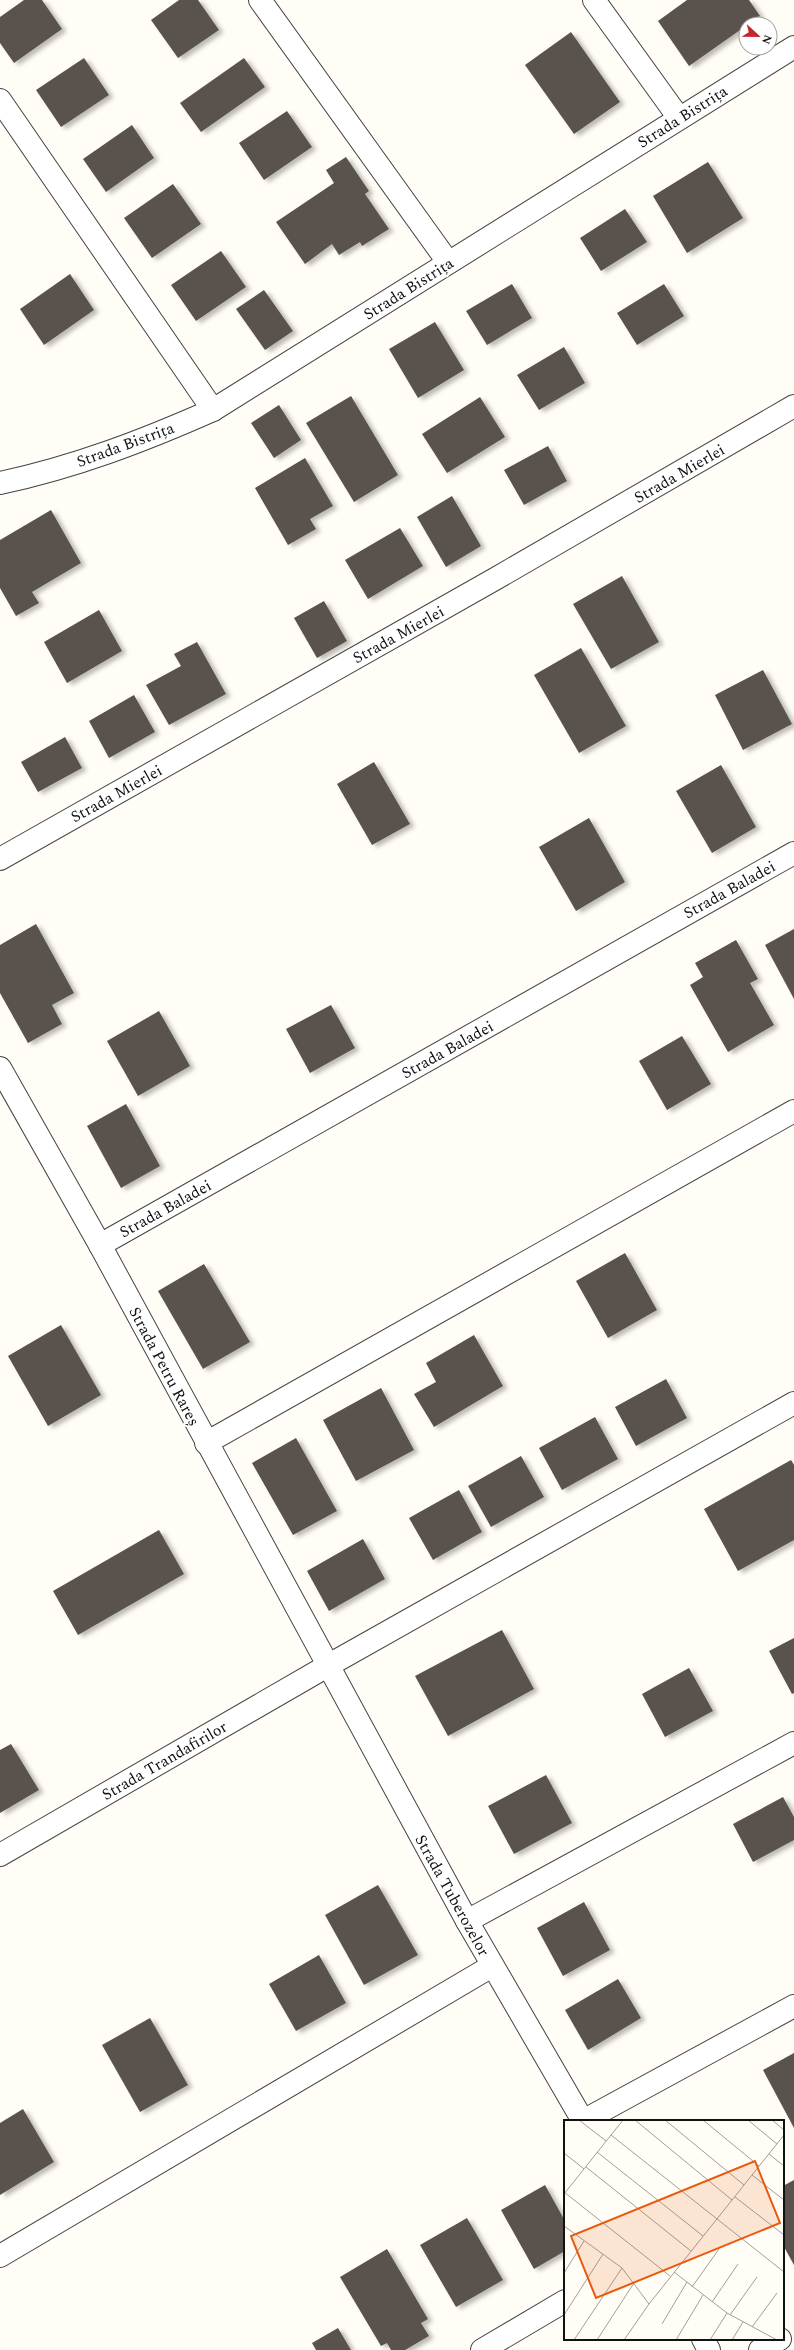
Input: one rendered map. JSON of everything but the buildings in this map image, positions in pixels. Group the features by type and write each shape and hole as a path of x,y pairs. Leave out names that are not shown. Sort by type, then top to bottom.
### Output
{"street":[{"path":"260,0 448,262"},
{"path":"594,0 679,118"},
{"name":"Strada Bistrița","path":"0,482 39,475 145,440 213,410 794,47"},
{"path":"0,100 213,410"},
{"name":"Strada Mierlei","path":"0,858 495,579 794,406"},
{"name":"Strada Baladei","path":"100,1245 794,853"},
{"name":"Strada Petru Rareș","path":"0,1068 100,1245 206,1444 329,1665"},
{"path":"206,1444 794,1111"},
{"name":"Strada Trandafirilor","path":"0,1855 329,1665 794,1403"},
{"name":"Strada Tuberozelor","path":"329,1665 492,1966 582,2120"},
{"path":"467,1921 794,1743"},
{"path":"0,2256 492,1966"},
{"path":"585,2120 794,2006"},
{"path":"482,2350 564,2302"},
{"path":"784,2337 794,2332"},
{"path":"704,2340 709,2350"},
{"path":"760,2350 778,2340"}]}
